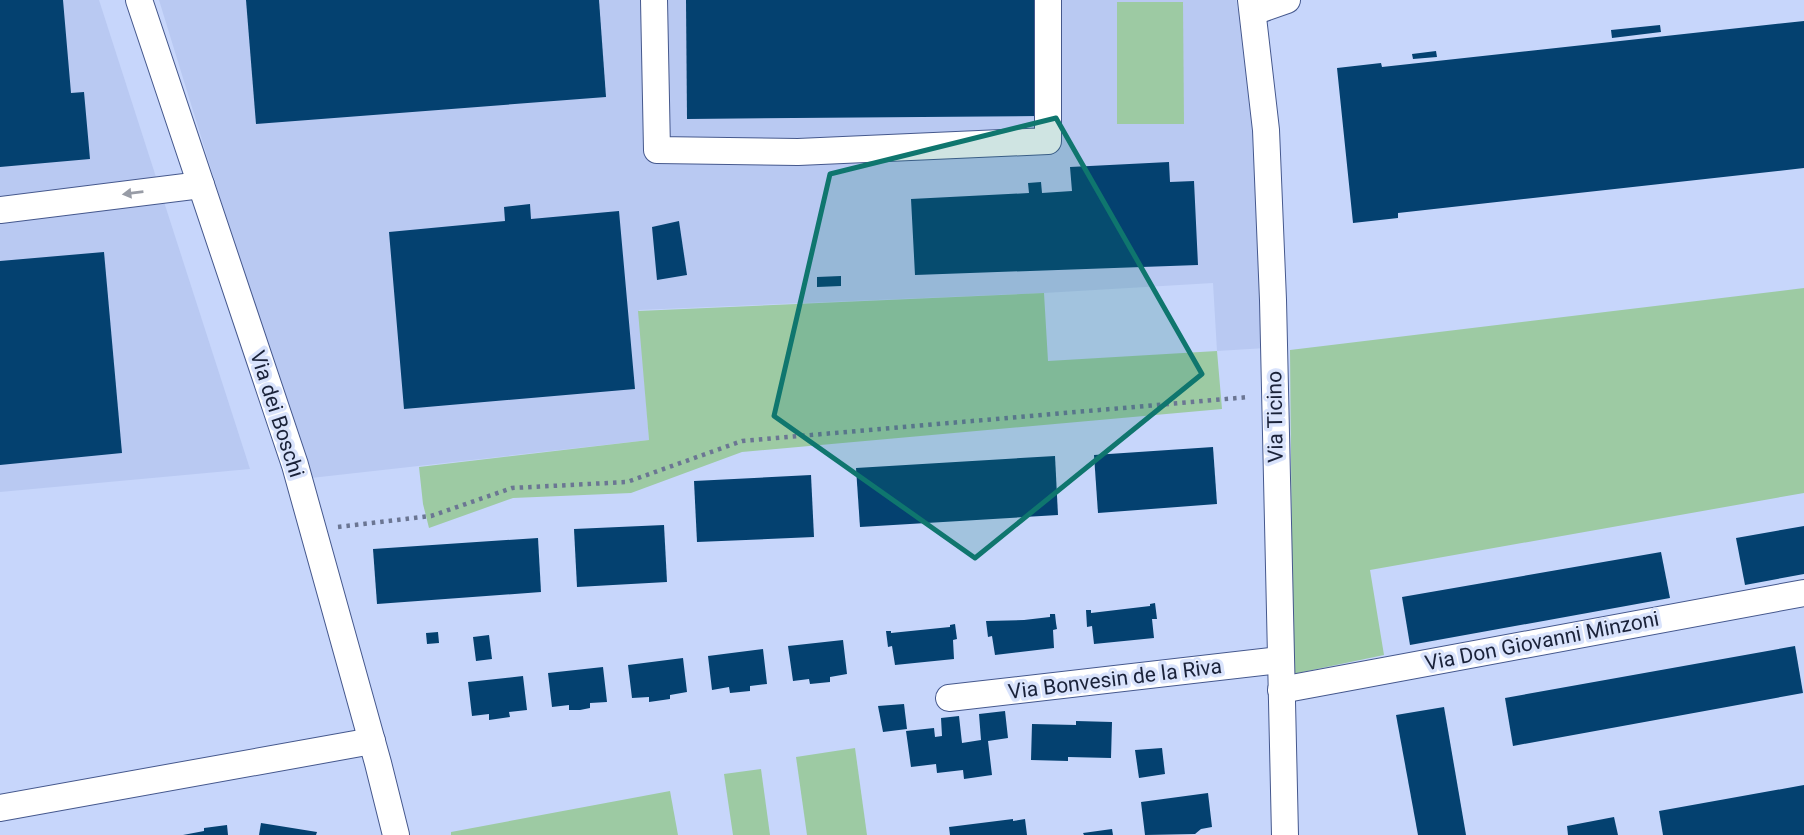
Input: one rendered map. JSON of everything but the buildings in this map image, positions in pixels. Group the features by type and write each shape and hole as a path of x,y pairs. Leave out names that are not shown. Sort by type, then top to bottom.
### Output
{"street":[{"name":"Via dei Boschi","path":"139,0 295,465 396,835"},
{"path":"654,0 657,150 798,152 1048,141 1048,0"},
{"path":"1252,6 1287,0"},
{"name":"Via Ticino","path":"1252,6 1266,130 1285,835"},
{"path":"0,210 201,185"},
{"name":"Via Don Giovanni Minzoni","path":"1281,690 1804,593"},
{"name":"Via Bonvesin de la Riva","path":"949,698 1280,660"},
{"path":"0,808 372,741"}],"path":[{"path":"313,529 431,516 512,488 628,482 742,441 1275,395"}],"highlighted area":[{"path":"1056,118 1202,374 975,558 774,416 830,174"}],"shaded area":[{"path":"0,0 99,0 250,469 0,492"},
{"path":"159,0 1236,0 1254,129 1266,348 1217,351 1213,283 639,310 649,440 311,478 305,475"}],"green space":[{"path":"1117,2 1183,2 1184,124 1117,124"},
{"path":"1804,288 1804,493 1370,570 1384,655 1293,674 1290,350"},
{"path":"1044,293 1048,361 1217,351 1222,409 742,452 631,493 513,498 429,528 419,467 649,440 638,311"},
{"path":"855,748 867,835 807,835 796,757"},
{"path":"761,769 770,835 733,835 724,774"},
{"path":"670,791 678,835 451,835 451,832"}]}
